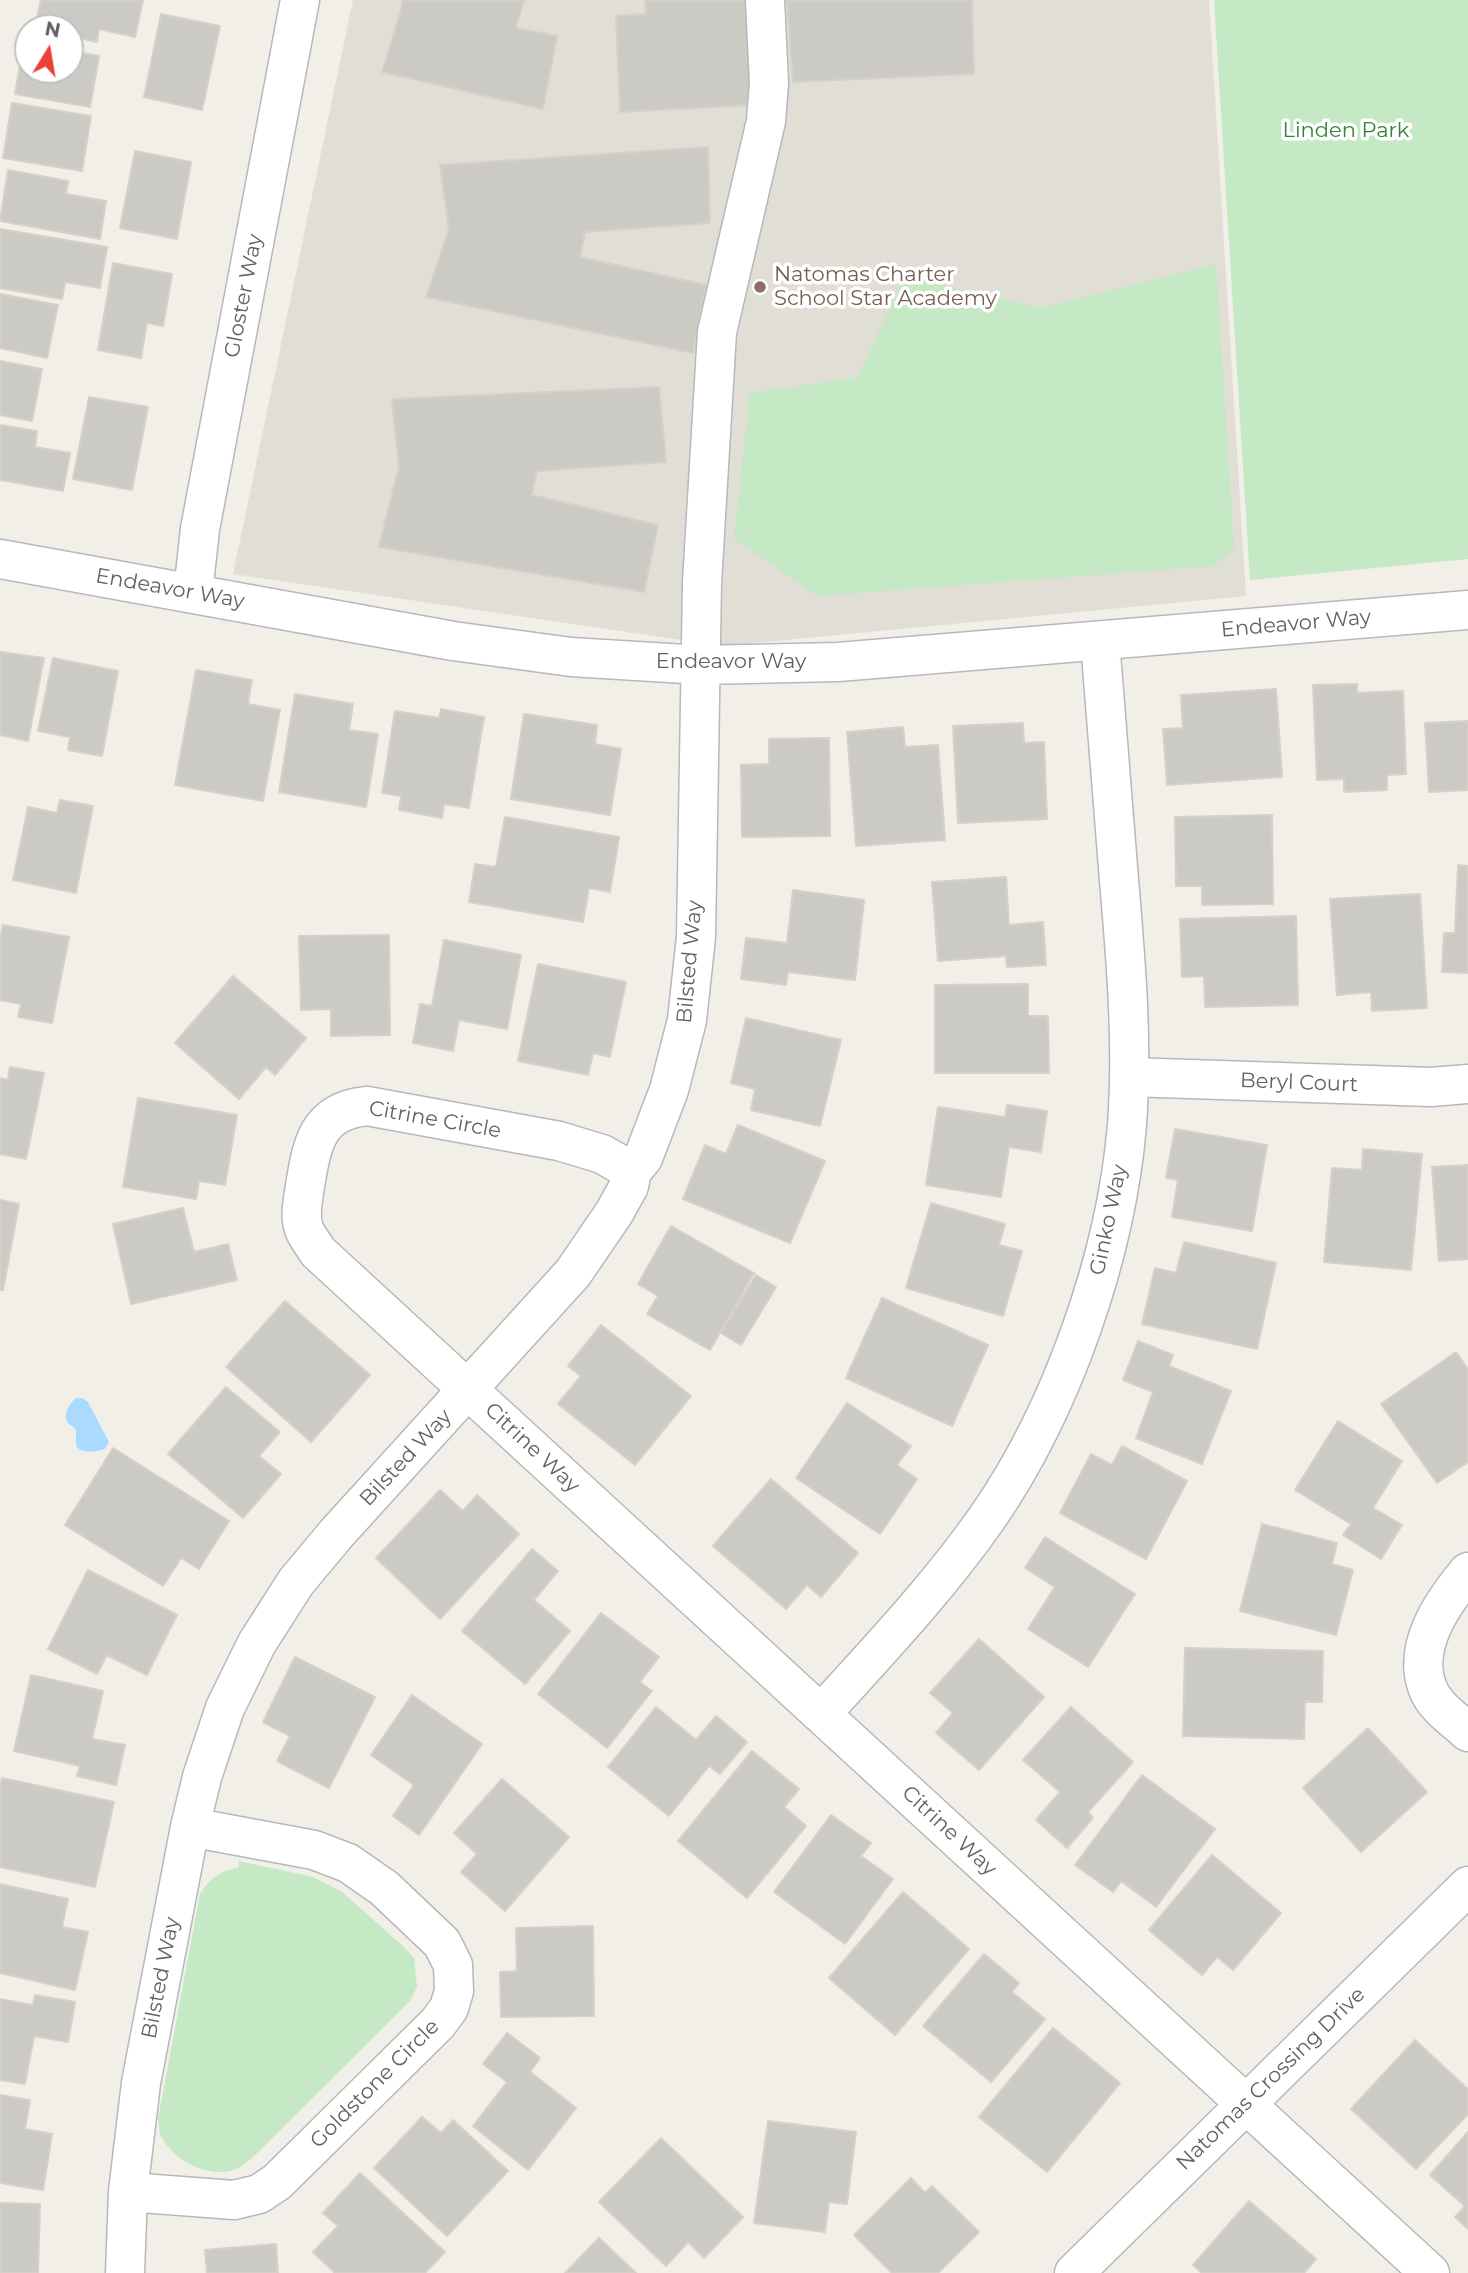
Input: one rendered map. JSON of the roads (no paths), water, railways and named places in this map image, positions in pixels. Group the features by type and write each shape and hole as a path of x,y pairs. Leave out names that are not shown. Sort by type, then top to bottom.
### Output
{"street":[{"name":"Gloster Way","path":"193,593 200,529 300,0"},
{"name":"Bilsted Way","path":"125,2273 128,2192 141,2082 190,1827 202,1777 225,1708 257,1643 296,1582 573,1273 629,1186 632,1171 643,1157 669,1090 687,1020 696,937 702,583 717,332 766,121 769,83 765,0"},
{"name":"Endeavor Way","path":"0,559 453,641 570,657 702,665 838,662 1468,610"},
{"name":"Ginko Way","path":"821,1714 936,1587 989,1516 1034,1439 1076,1344 1099,1273 1116,1202 1126,1128 1129,1077 1129,995 1100,641"},
{"name":"Beryl Court","path":"1129,1077 1431,1087 1468,1084"},
{"name":"Citrine Circle","path":"469,1390 318,1252 304,1231 301,1213 311,1148 321,1128 332,1118 352,1107 368,1106 559,1141 602,1154 632,1171"},
{"name":"Citrine Way","path":"469,1390 1430,2273"},
{"path":"1468,1572 1446,1598 1428,1636 1422,1665 1433,1698 1468,1732"},
{"name":"Goldstone Circle","path":"128,2192 234,2200 259,2194 277,2182 438,2023 449,2008 454,1991 453,1965 442,1943 384,1888 348,1863 314,1850 190,1827"},
{"name":"Natomas Crossing Drive","path":"1074,2273 1468,1886"}],"water":[{"path":"76,1398 88,1402 109,1442 105,1449 85,1451 76,1446 76,1430 66,1420 66,1412"}],"place":[{"name":"Natomas Charter School Star Academy","path":"760,287"}],"park label":[{"name":"Linden Park","path":"1346,131"}]}
